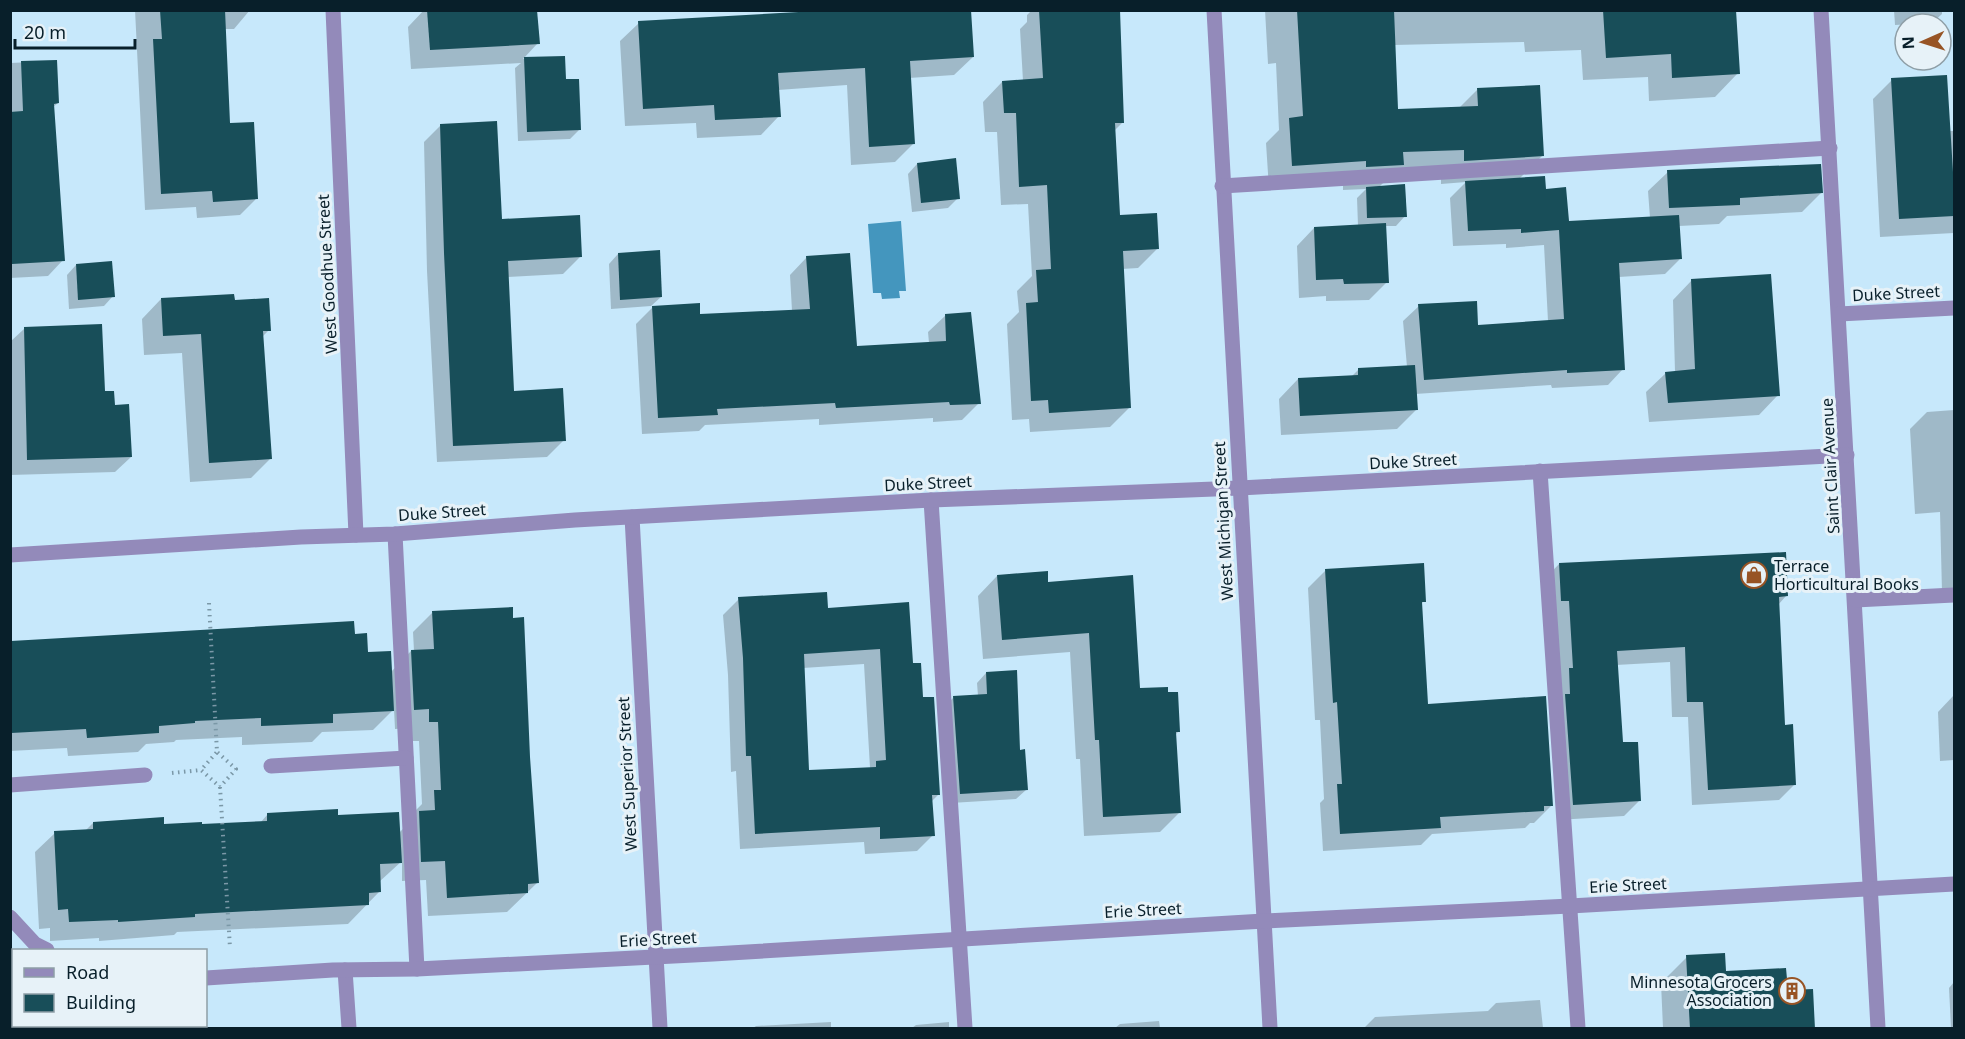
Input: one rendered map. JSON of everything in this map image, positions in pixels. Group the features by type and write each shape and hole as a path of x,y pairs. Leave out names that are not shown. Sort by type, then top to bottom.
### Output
{"street":[{"name":"West Goodhue Street","path":"333,10 356,535"},
{"name":"West Michigan Street","path":"1214,10 1270,1029"},
{"name":"Saint Clair Avenue","path":"1821,10 1878,1029"},
{"path":"1222,186 1830,148"},
{"name":"Duke Street","path":"1839,314 1954,308"},
{"name":"Duke Street","path":"10,555 301,537 395,534 632,517 931,500 1239,488 1847,455"},
{"path":"1540,471 1578,1029"},
{"path":"931,500 965,1029"},
{"name":"West Superior Street","path":"632,517 660,1029"},
{"path":"395,534 417,969"},
{"path":"1855,600 1954,594"},
{"path":"271,766 406,758"},
{"path":"10,784 145,775"},
{"name":"Erie Street","path":"207,978 656,957 1264,921 1954,884"},
{"path":"10,917 35,944 44,949"},
{"path":"339,970 349,1029"}],"path":[{"path":"209,603 217,752 201,770 220,787 232,976"},
{"path":"217,752 236,769 220,787"}],"water":[{"path":"901,221 906,291 899,291 900,298 882,299 881,293 873,293 868,224"}],"building":[{"path":"160,10 225,10 230,123 254,122 258,199 213,202 212,191 161,194 153,39 162,39"},
{"path":"427,10 537,10 540,44 430,50"},
{"path":"835,10 971,10 974,57 910,61 915,144 869,147 865,68 778,73 781,117 715,120 714,105 643,109 638,21"},
{"path":"1039,10 1120,10 1124,123 1115,123 1120,215 1157,213 1159,249 1123,251 1131,408 1049,413 1048,400 1031,401 1026,303 1038,302 1036,270 1051,269 1047,185 1019,187 1016,113 1004,113 1002,81 1043,78"},
{"path":"1297,10 1394,10 1398,109 1478,106 1477,88 1540,85 1544,156 1464,161 1464,150 1403,152 1404,165 1366,167 1366,161 1292,166 1289,118 1303,116"},
{"path":"1603,10 1736,10 1740,74 1672,78 1671,54 1606,58"},
{"path":"565,56 566,79 579,79 581,130 527,132 524,57"},
{"path":"57,60 59,103 54,104 65,261 12,264 10,112 23,111 21,61"},
{"path":"1947,75 1954,172 1954,216 1899,219 1891,78"},
{"path":"497,121 502,219 580,215 582,257 508,261 514,391 563,388 566,441 453,446 440,124"},
{"path":"956,158 960,199 921,203 917,163"},
{"path":"1821,164 1823,193 1740,198 1740,205 1669,208 1667,170"},
{"path":"1545,176 1546,189 1566,187 1569,221 1679,215 1682,259 1619,263 1625,370 1567,373 1567,370 1424,380 1418,304 1477,301 1478,325 1564,319 1559,230 1521,233 1521,229 1468,231 1465,181"},
{"path":"1405,184 1407,217 1367,218 1366,187"},
{"path":"1386,223 1389,283 1344,284 1343,279 1316,280 1314,227"},
{"path":"660,250 662,297 620,300 618,253"},
{"path":"850,253 857,346 946,341 945,314 971,312 981,404 950,405 949,402 836,408 835,403 717,409 718,415 658,418 652,306 700,303 700,314 810,309 806,256"},
{"path":"112,261 115,297 78,300 76,264"},
{"path":"1771,274 1780,396 1668,403 1665,372 1695,369 1691,279"},
{"path":"234,294 235,300 269,298 271,331 263,331 272,459 209,463 201,334 163,336 161,298"},
{"path":"102,324 105,391 114,391 115,405 129,404 132,457 27,460 24,327"},
{"path":"1415,365 1418,410 1300,416 1298,378 1358,375 1358,368"},
{"path":"1786,552 1788,596 1779,597 1785,725 1793,724 1796,785 1708,790 1703,702 1687,702 1685,647 1617,651 1623,742 1638,742 1641,801 1573,805 1565,694 1570,694 1569,668 1573,668 1569,601 1561,601 1559,563"},
{"path":"1424,563 1426,602 1422,602 1428,704 1546,696 1553,806 1544,806 1544,811 1440,817 1441,828 1340,834 1337,784 1342,784 1337,702 1333,703 1325,569"},
{"path":"1048,571 1048,582 1133,575 1140,688 1168,687 1168,692 1178,692 1180,732 1176,732 1181,813 1103,817 1099,740 1095,740 1089,633 1002,640 997,575"},
{"path":"827,592 828,608 909,602 913,663 921,663 923,697 934,697 940,795 932,795 935,836 880,839 880,827 755,834 751,756 746,756 743,658 738,597","holes":["880,649 886,760 876,761 876,767 809,770 804,654"]},
{"path":"513,607 513,618 524,617 530,757 539,883 528,884 528,893 447,898 445,861 421,862 419,811 435,810 434,790 441,790 438,722 429,722 429,709 414,710 411,650 434,649 432,611"},
{"path":"354,621 355,634 367,633 368,652 391,651 394,711 333,714 333,723 261,726 261,718 195,721 195,723 159,726 159,733 87,738 86,729 11,733 11,641"},
{"path":"1017,670 1020,750 1025,749 1028,790 960,794 953,696 987,694 986,672"},
{"path":"338,809 338,815 399,812 402,863 380,864 381,892 369,893 369,905 195,914 195,917 118,922 118,920 69,922 68,909 58,910 54,831 93,829 93,822 164,817 164,824 267,821 267,813"},
{"name":"Minnesota Grocers Association","path":"1725,953 1726,971 1786,968 1788,990 1813,989 1815,1029 1690,1029 1686,955"}],"place":[{"name":"Terrace Horticultural Books","path":"1754,575"},
{"name":"Minnesota Grocers Association","path":"1792,991"}]}
